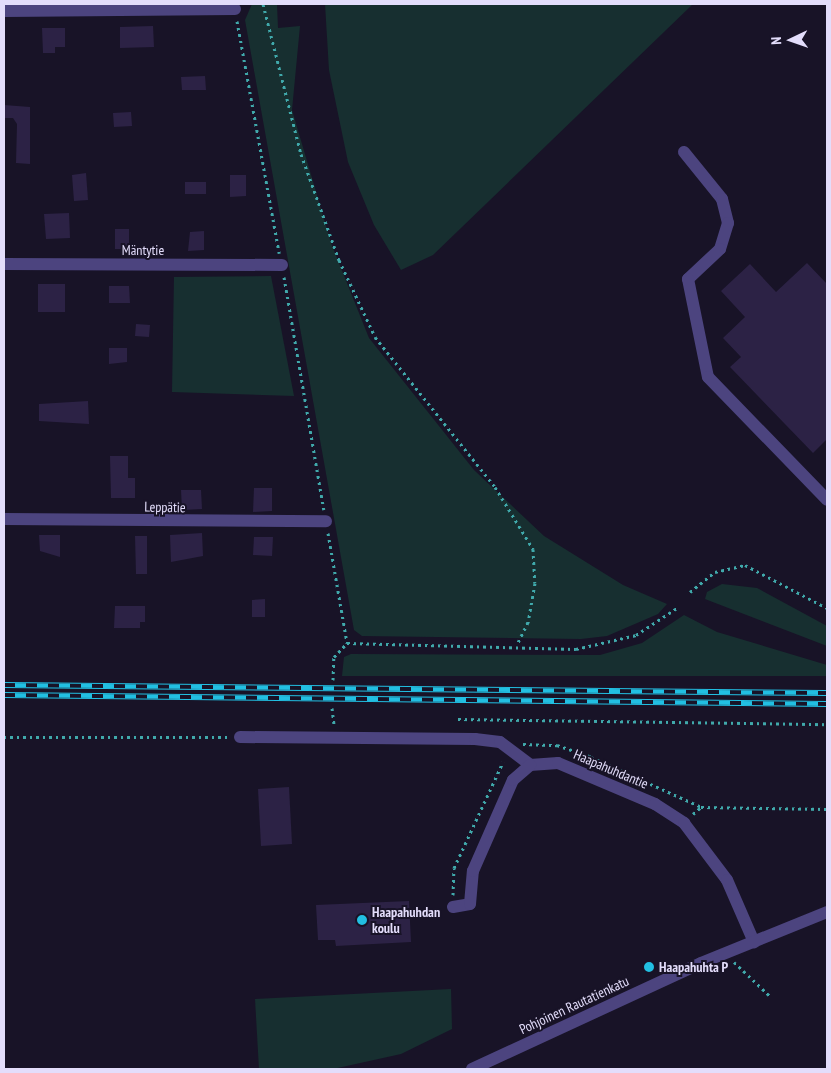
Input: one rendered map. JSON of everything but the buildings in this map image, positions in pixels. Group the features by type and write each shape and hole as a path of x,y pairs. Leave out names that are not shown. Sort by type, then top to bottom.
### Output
{"street":[{"path":"4,11 235,10"},
{"path":"684,152 722,199 728,223 720,250 688,279 708,377 827,500"},
{"name":"Mäntytie","path":"4,264 282,265"},
{"name":"Leppätie","path":"4,519 326,521"},
{"path":"240,737 475,739 500,742 513,751 530,766 513,780 474,871 470,904 453,907"},
{"name":"Haapahuhdantie","path":"530,766 558,763 655,804 684,823 727,880 754,942"},
{"name":"Pohjoinen Rautatienkatu","path":"472,1069 724,954 827,912"}],"path":[{"path":"263,4 300,154 339,260 375,337 495,487 533,549 533,593 528,622 517,646"},
{"path":"235,10 282,265 347,643"},
{"path":"690,592 715,572 745,565 827,608"},
{"path":"333,680 334,657 347,643 576,649 606,644 645,631 677,608"},
{"path":"458,718 827,724"},
{"path":"4,737 240,737"},
{"path":"453,907 454,868 478,811 513,751"},
{"path":"684,823 701,807 827,809"},
{"path":"724,954 771,997"}],"green space":[{"path":"252,4 277,4 278,28 300,26 292,110 331,243 369,338 474,470 544,536 623,585 667,604 658,614 607,636 581,639 362,636 354,630 245,20"},
{"path":"325,4 693,4 433,255 401,270 374,225 348,162 329,70"},
{"path":"271,276 294,396 172,392 174,277"},
{"path":"722,584 757,588 827,626 827,646 705,599 707,592"},
{"path":"684,615 717,632 827,665 827,676 342,676 344,657 351,654 600,655 642,643"},
{"path":"451,989 452,1029 401,1054 333,1069 259,1069 255,999"}],"railway":[{"path":"4,685 827,693"},
{"path":"4,695 827,704"}],"place":[{"name":"Haapahuhdan koulu","path":"362,920"},
{"name":"Haapahuhta P","path":"649,967"}]}
